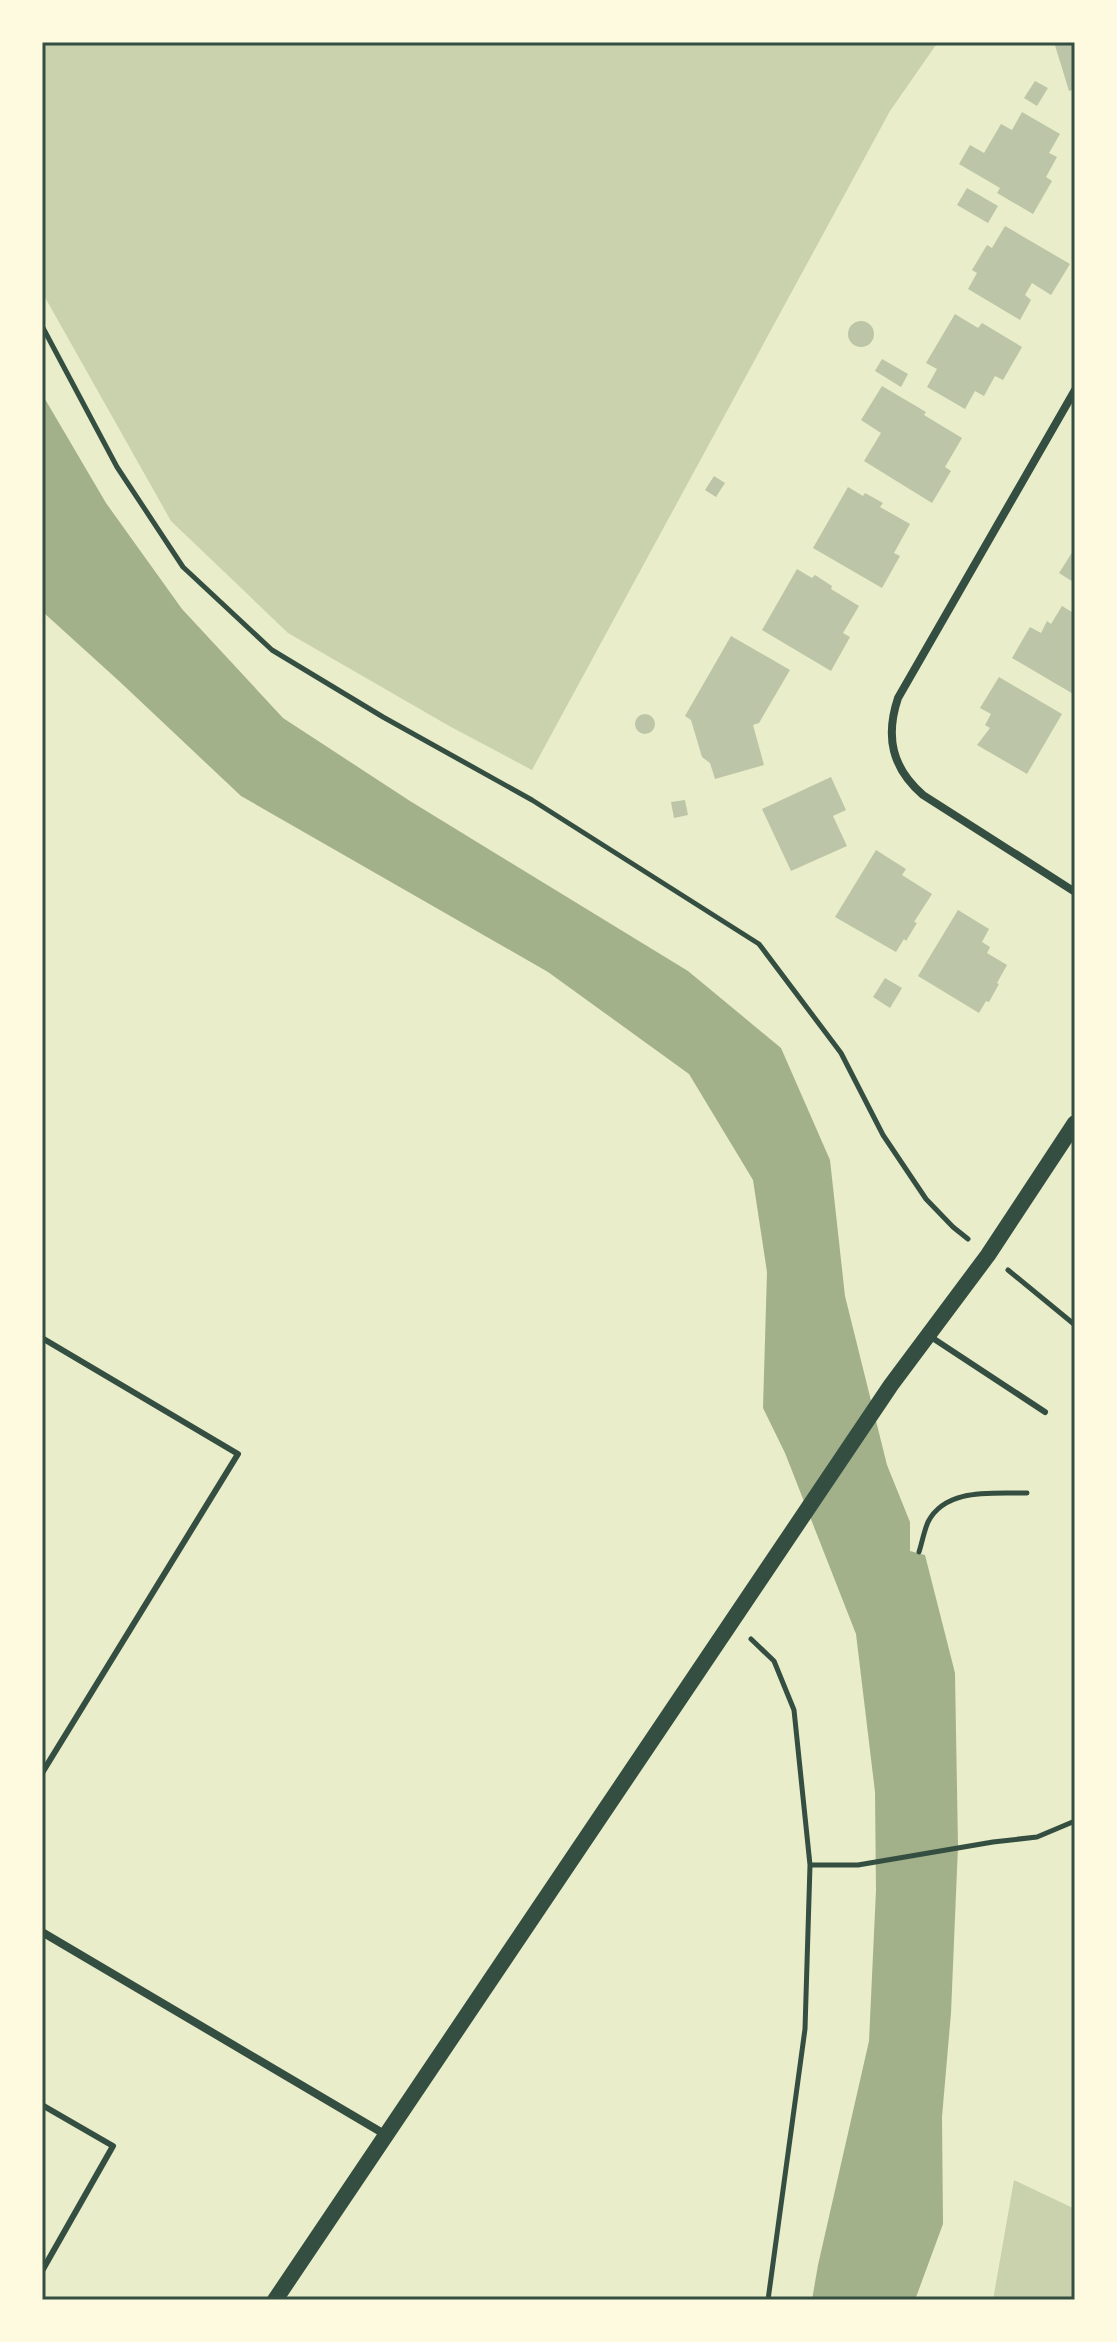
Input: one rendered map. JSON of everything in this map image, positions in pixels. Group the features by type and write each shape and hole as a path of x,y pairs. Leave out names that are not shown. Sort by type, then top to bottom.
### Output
{"main road":[{"path":"277,2299 891,1385 988,1255 1075,1123"}],"street":[{"path":"1075,390 898,698 892,715 891,733 899,767 923,795 1075,892"},
{"path":"42,1932 386,2135"}],"lane":[{"path":"928,1335 1045,1412"},
{"path":"42,1338 238,1454 42,1773"},
{"path":"42,2105 113,2146 42,2271"}],"path":[{"path":"42,326 117,467 183,567 272,650 383,717 532,800 759,944 841,1053 883,1135 926,1199 953,1227"},
{"path":"1042,1297 1075,1325"},
{"path":"919,1552 928,1521 942,1505 960,1496 1027,1493"},
{"path":"732,1622 774,1661 794,1710 810,1865 805,2029 768,2300"},
{"path":"810,1865 858,1865 1037,1837 1075,1821"}],"shaded area":[{"path":"42,42 938,42 890,111 532,770 288,633 171,521 42,292"},
{"path":"42,394 106,503 182,609 283,718 410,801 688,971 781,1048 830,1160 845,1296 887,1465 910,1522 910,1551 925,1555 955,1673 958,1846 951,2013 942,2117 943,2224 915,2300 812,2300 869,2041 876,1890 875,1792 856,1634 785,1453 763,1408 767,1272 753,1180 689,1074 548,972 241,796 44,613"},
{"path":"1014,2180 1075,2209 1075,2300 993,2300"}],"building":[{"path":"1054,42 1075,42 1075,89 1069,91"},
{"path":"1035,81 1048,88 1037,106 1024,98"},
{"path":"1022,112 1060,134 1049,153 1057,157 1046,177 1052,181 1033,214 997,193 1000,188 959,164 970,145 984,153 1001,124 1012,130"},
{"path":"967,188 998,206 988,223 957,205"},
{"path":"1005,226 1070,264 1051,295 1032,283 1025,295 1031,300 1020,320 968,289 977,273 972,270 987,245 992,248"},
{"path":"955,314 978,328 982,323 1022,347 1003,380 995,376 984,396 975,391 965,409 927,387 937,369 926,363"},
{"path":"861,321 870,325 874,334 870,343 861,347 852,343 848,334 852,325"},
{"path":"882,359 908,374 901,387 875,371"},
{"path":"882,386 962,438 945,467 951,471 932,503 864,461 881,433 861,420"},
{"path":"714,476 725,483 716,497 705,490"},
{"path":"848,487 883,503 880,507 910,524 894,553 900,556 882,588 813,548"},
{"path":"1075,548 1075,583 1059,573"},
{"path":"797,569 812,578 815,575 859,606 843,633 850,637 831,671 762,630"},
{"path":"1062,606 1075,614 1075,695 1012,658 1030,627 1041,633 1047,621 1051,624"},
{"path":"731,636 790,670 759,723 753,725 764,765 715,779 710,763 702,757 691,720 685,716"},
{"path":"999,677 1062,714 1027,774 977,745 990,728 985,725 991,714 980,708"},
{"path":"645,714 652,717 655,724 652,731 645,734 638,731 635,724 638,717"},
{"path":"831,777 846,810 833,816 847,846 791,871 762,809"},
{"path":"685,800 688,815 674,818 671,802"},
{"path":"876,850 906,869 902,875 932,894 906,941 904,939 896,952 835,917"},
{"path":"958,910 989,929 982,942 990,947 987,953 1007,965 989,1002 986,1001 979,1013 918,976"},
{"path":"885,978 902,988 890,1008 873,997"}]}
